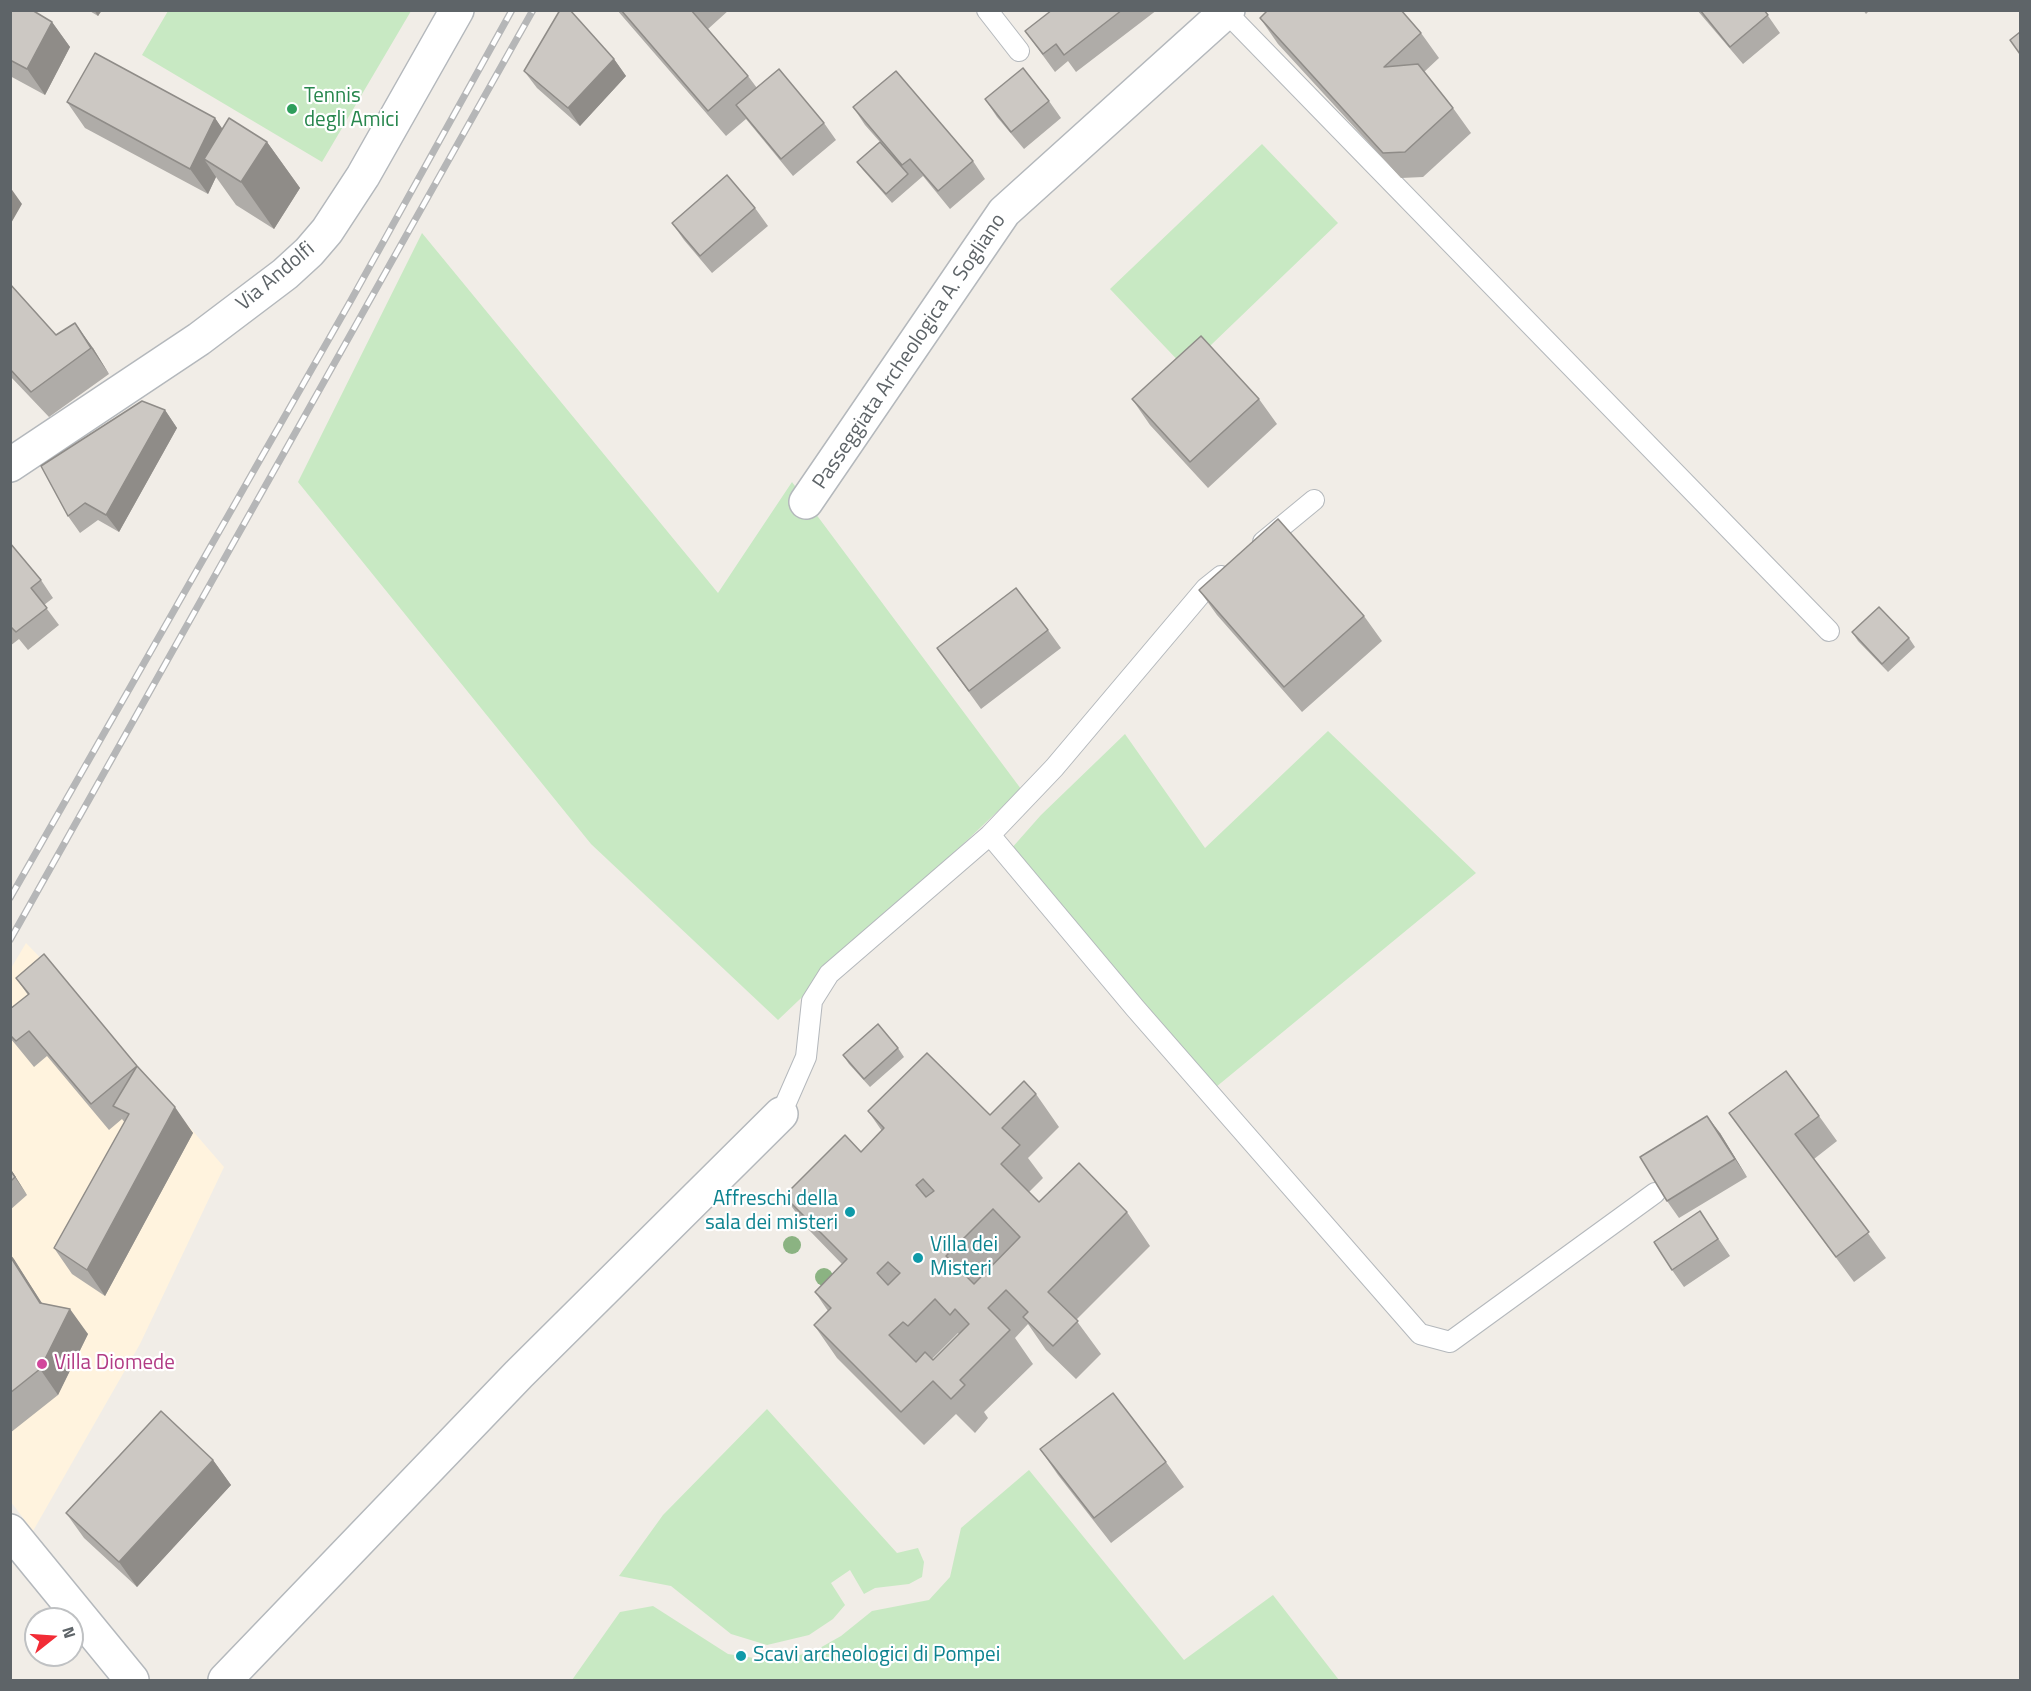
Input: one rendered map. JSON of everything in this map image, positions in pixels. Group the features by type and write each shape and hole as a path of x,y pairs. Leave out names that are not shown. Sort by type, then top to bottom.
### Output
{"street":[{"name":"Via Andolfi","path":"10,465 199,339 285,274 309,252 327,231 363,176 457,10"},
{"name":"Passeggiata Archeologica A. Sogliano","path":"806,502 1005,212 1227,11"},
{"path":"225,1680 511,1383 781,1114"},
{"path":"10,1531 132,1680"}],"lane":[{"path":"987,10 1019,51"},
{"path":"1227,11 1829,631"},
{"path":"1251,551 1314,500"},
{"path":"781,1114 806,1057 812,1001 829,974 990,835 1054,768 1206,588 1233,566"},
{"path":"990,835 1135,1008 1420,1334 1450,1342 1655,1193"}],"shaded area":[{"path":"26,943 62,980 224,1167 140,1344 33,1531 11,1502 10,970"}],"green space":[{"name":"Tennis degli Amici","path":"168,11 411,11 322,162 142,55"},
{"path":"1262,144 1338,223 1186,369 1110,289"},
{"path":"422,233 718,593 792,482 1021,789 778,1020 591,844 298,482"},
{"path":"1328,731 1476,873 1216,1087 1003,858 1041,815 1125,734 1205,848"},
{"path":"767,1409 897,1553 918,1548 924,1562 922,1577 909,1584 875,1588 864,1594 850,1570 831,1583 845,1605 833,1619 809,1635 767,1645 731,1634 671,1586 619,1576 663,1515"},
{"path":"1029,1470 1184,1660 1273,1595 1339,1680 572,1680 620,1612 653,1606 728,1654 767,1660 811,1653 841,1636 872,1611 929,1600 950,1577 961,1528"}],"building":[{"path":"10,10 32,10 52,22 27,69 10,60"},
{"path":"560,10 570,10 614,59 568,108 524,71"},
{"path":"621,10 691,10 748,76 708,111"},
{"path":"1052,10 1122,10 1064,55 1056,44 1043,54 1025,31"},
{"path":"1268,10 1401,10 1421,33 1384,67 1418,64 1453,108 1405,152 1383,153 1260,18"},
{"path":"1700,10 1764,10 1768,15 1730,47"},
{"path":"2020,32 2020,54 2010,40"},
{"path":"95,53 215,118 190,169 67,102"},
{"path":"1023,68 1049,101 1011,132 985,99"},
{"path":"779,69 824,123 781,159 736,105"},
{"path":"896,71 973,161 938,191 910,159 902,165 853,107"},
{"path":"229,118 267,142 241,182 204,159"},
{"path":"880,142 908,174 886,194 857,162"},
{"path":"727,175 755,208 700,256 672,223"},
{"path":"10,284 56,335 75,323 91,348 31,392 10,369"},
{"path":"1201,336 1259,399 1190,462 1132,399"},
{"path":"142,401 165,410 106,515 85,503 68,516 41,466"},
{"path":"1278,519 1364,616 1284,687 1199,590"},
{"path":"10,543 41,580 31,588 47,608 16,632 10,626"},
{"path":"1016,588 1048,630 969,691 937,648"},
{"path":"1879,607 1909,638 1882,664 1852,632"},
{"path":"44,954 137,1066 91,1104 29,1031 16,1041 10,1035 10,1009 29,994 16,978"},
{"path":"878,1024 898,1048 864,1079 843,1055"},
{"name":"Villa dei Misteri","path":"927,1053 990,1115 1024,1081 1036,1094 1002,1128 1020,1145 1001,1164 1039,1202 1079,1163 1127,1212 1048,1292 1078,1321 1053,1346 1023,1317 1028,1312 1006,1290 988,1308 1010,1330 960,1380 965,1385 951,1399 933,1381 901,1412 814,1325 831,1308 815,1292 847,1259 784,1196 845,1135 861,1152 884,1128 868,1111","holes":["923,1179 934,1191 926,1197 916,1185","993,1209 1020,1237 974,1284 946,1256","888,1262 900,1273 888,1285 877,1273","935,1299 950,1315 955,1309 969,1324 933,1360 925,1352 916,1362 889,1335 903,1322 908,1326"]},
{"path":"137,1066 175,1107 87,1270 54,1248 129,1114 113,1106"},
{"path":"1786,1071 1819,1116 1795,1134 1869,1232 1836,1257 1729,1113"},
{"path":"1707,1116 1735,1159 1667,1201 1640,1157"},
{"path":"10,1170 15,1177 10,1182"},
{"path":"1700,1211 1718,1239 1672,1270 1654,1242"},
{"path":"10,1256 40,1303 70,1309 40,1369 10,1393"},
{"path":"1113,1393 1166,1462 1094,1518 1040,1449"},
{"path":"161,1411 213,1460 119,1562 66,1513"}],"railway":[{"path":"10,898 350,302 512,10"},
{"path":"10,940 533,10"}],"place":[{"name":"Tennis degli Amici","path":"292,109"},
{"name":"Affreschi della sala dei misteri","path":"850,1212"},
{"name":"Villa dei Misteri","path":"918,1258"},
{"name":"Villa Diomede","path":"42,1364"},
{"name":"Scavi archeologici di Pompei","path":"741,1656"}]}
